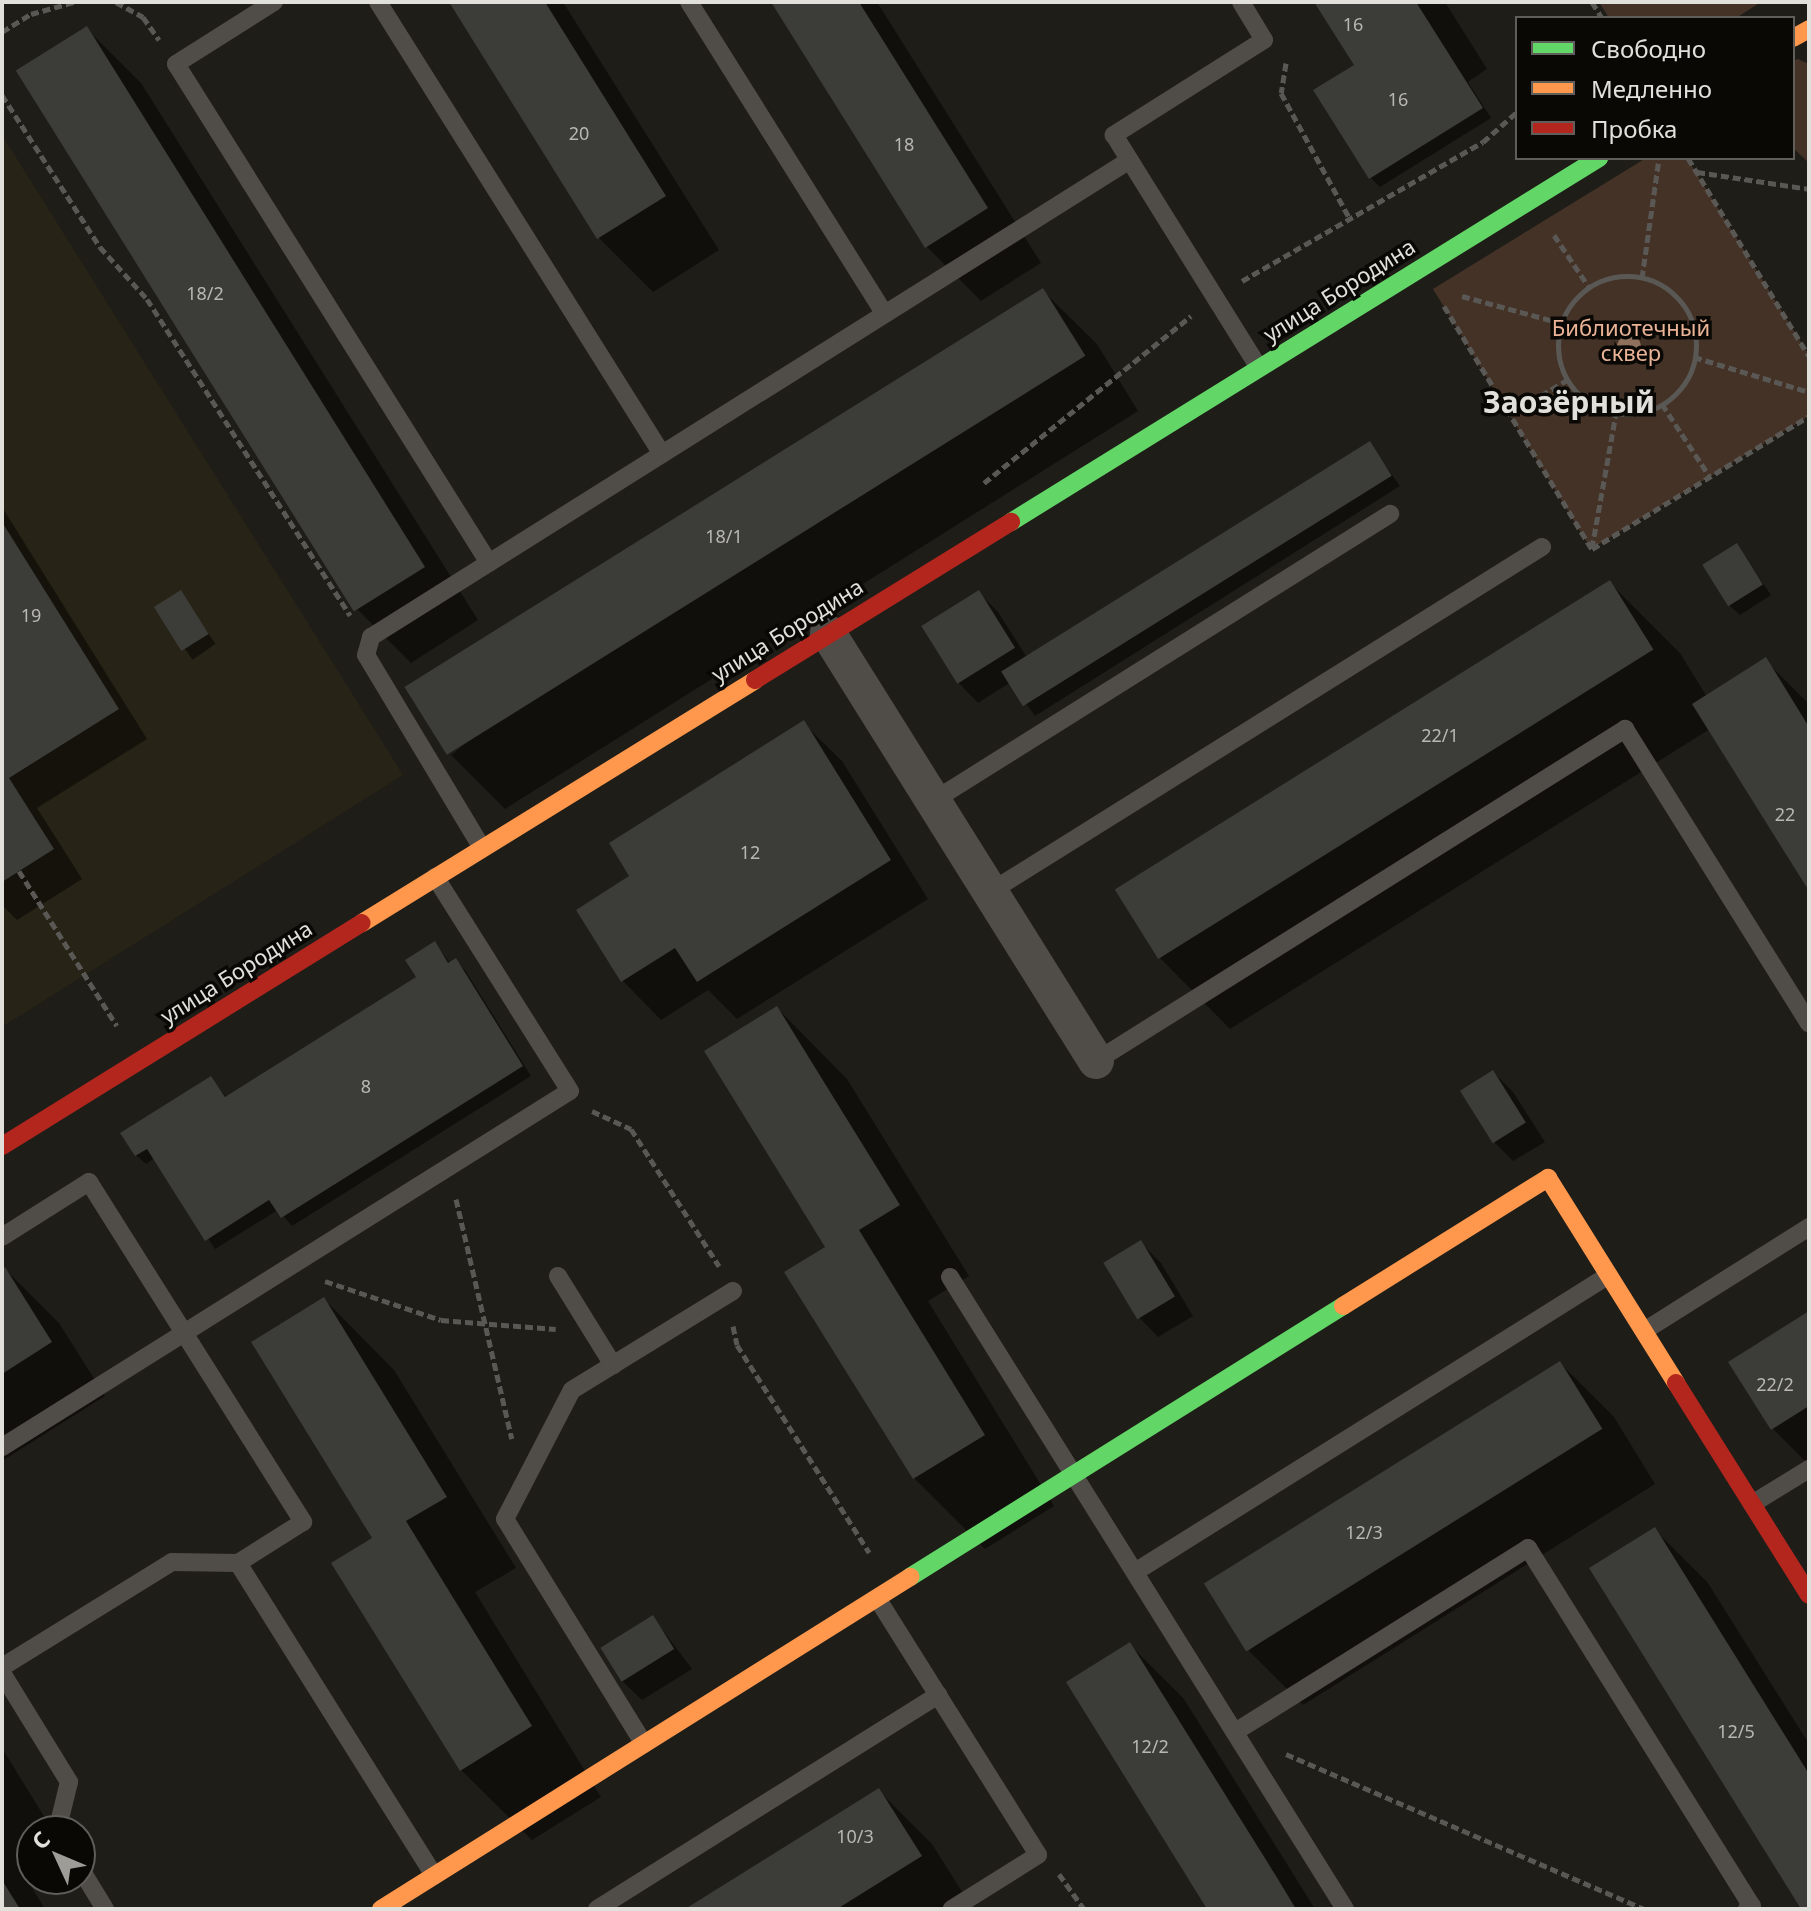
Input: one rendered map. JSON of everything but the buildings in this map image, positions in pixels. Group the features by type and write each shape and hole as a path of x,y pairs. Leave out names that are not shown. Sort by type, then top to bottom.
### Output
{"street":[{"name":"улица Бородина","path":"2,1146 1596,160"},
{"path":"828,633 1096,1061"},
{"path":"381,1909 407,1902 434,1876 1548,1178 1809,1595"}],"lane":[{"path":"274,2 176,64 489,563"},
{"path":"378,2 662,454"},
{"path":"689,2 885,314"},
{"path":"1241,2 1264,40 1114,135 1259,368"},
{"path":"482,848 366,655 367,642 1130,160"},
{"path":"933,801 1390,514"},
{"path":"990,892 1542,547"},
{"path":"1096,1061 1625,729 1809,1023"},
{"path":"2,1447 570,1091 435,877"},
{"path":"2,1237 89,1182 303,1522 238,1563 172,1562 2,1667"},
{"path":"1644,1331 1809,1227"},
{"path":"1135,1572 1609,1275"},
{"path":"558,1276 613,1365"},
{"path":"950,1277 1345,1909"},
{"path":"644,1744 505,1519 572,1390 733,1291"},
{"path":"1752,1504 1809,1469"},
{"path":"1235,1732 1528,1548 1751,1908"},
{"path":"238,1563 434,1876"},
{"path":"885,1593 938,1695 1038,1855 952,1909"},
{"path":"2,1673 69,1782 61,1815"},
{"path":"597,1909 938,1695"}],"path":[{"path":"2,32 31,14 74,2"},
{"path":"116,2 143,17 176,64"},
{"path":"1281,93 1349,217"},
{"path":"2,95 100,247 147,299 367,642"},
{"path":"979,486 1053,432 1215,297 1483,142 1515,114"},
{"path":"1642,278 1659,160"},
{"path":"1689,160 1809,356"},
{"path":"1696,171 1809,189"},
{"path":"1551,229 1589,287"},
{"path":"1624,276 1642,278 1679,300 1691,319 1694,357 1684,383 1662,404 1650,410 1616,413 1586,402 1567,380 1557,345 1561,323 1589,287 1624,276"},
{"path":"1448,292 1561,323"},
{"path":"1441,300 1592,549"},
{"path":"1694,357 1809,392"},
{"path":"1510,414 1567,380"},
{"path":"1662,404 1710,477"},
{"path":"1592,549 1616,413"},
{"path":"1592,549 1809,416"},
{"path":"19,871 139,1061"},
{"path":"570,1091 589,1110 631,1129 733,1291 739,1305 732,1329 737,1345 885,1593"},
{"path":"448,1167 485,1325 526,1479"},
{"path":"299,1260 322,1280 368,1298 441,1320 593,1331"},
{"path":"1235,1732 1645,1909"},
{"path":"1038,1855 1065,1879 1084,1909"}],"shaded area":[{"path":"2,135 403,775 2,1027"}],"green space":[{"path":"1599,2 1761,2 1739,16 1608,16"},
{"path":"1795,60 1809,64 1809,163 1795,150"},
{"name":"Библиотечный сквер","path":"1643,160 1688,160 1809,355 1809,416 1591,549 1433,289"}],"traffic: fast":[{"path":"1011,522 1596,160"},
{"path":"910,1577 1343,1306"}],"traffic: slow":[{"path":"1795,37 1809,29"},
{"path":"362,923 755,680"},
{"path":"1343,1306 1548,1178 1676,1383"},
{"path":"381,1909 910,1577"}],"traffic: jam":[{"path":"755,680 1011,522"},
{"path":"2,1146 362,923"},
{"path":"1676,1383 1809,1595"}],"district":[{"name":"Заозёрный","path":"1569,402"}]}
